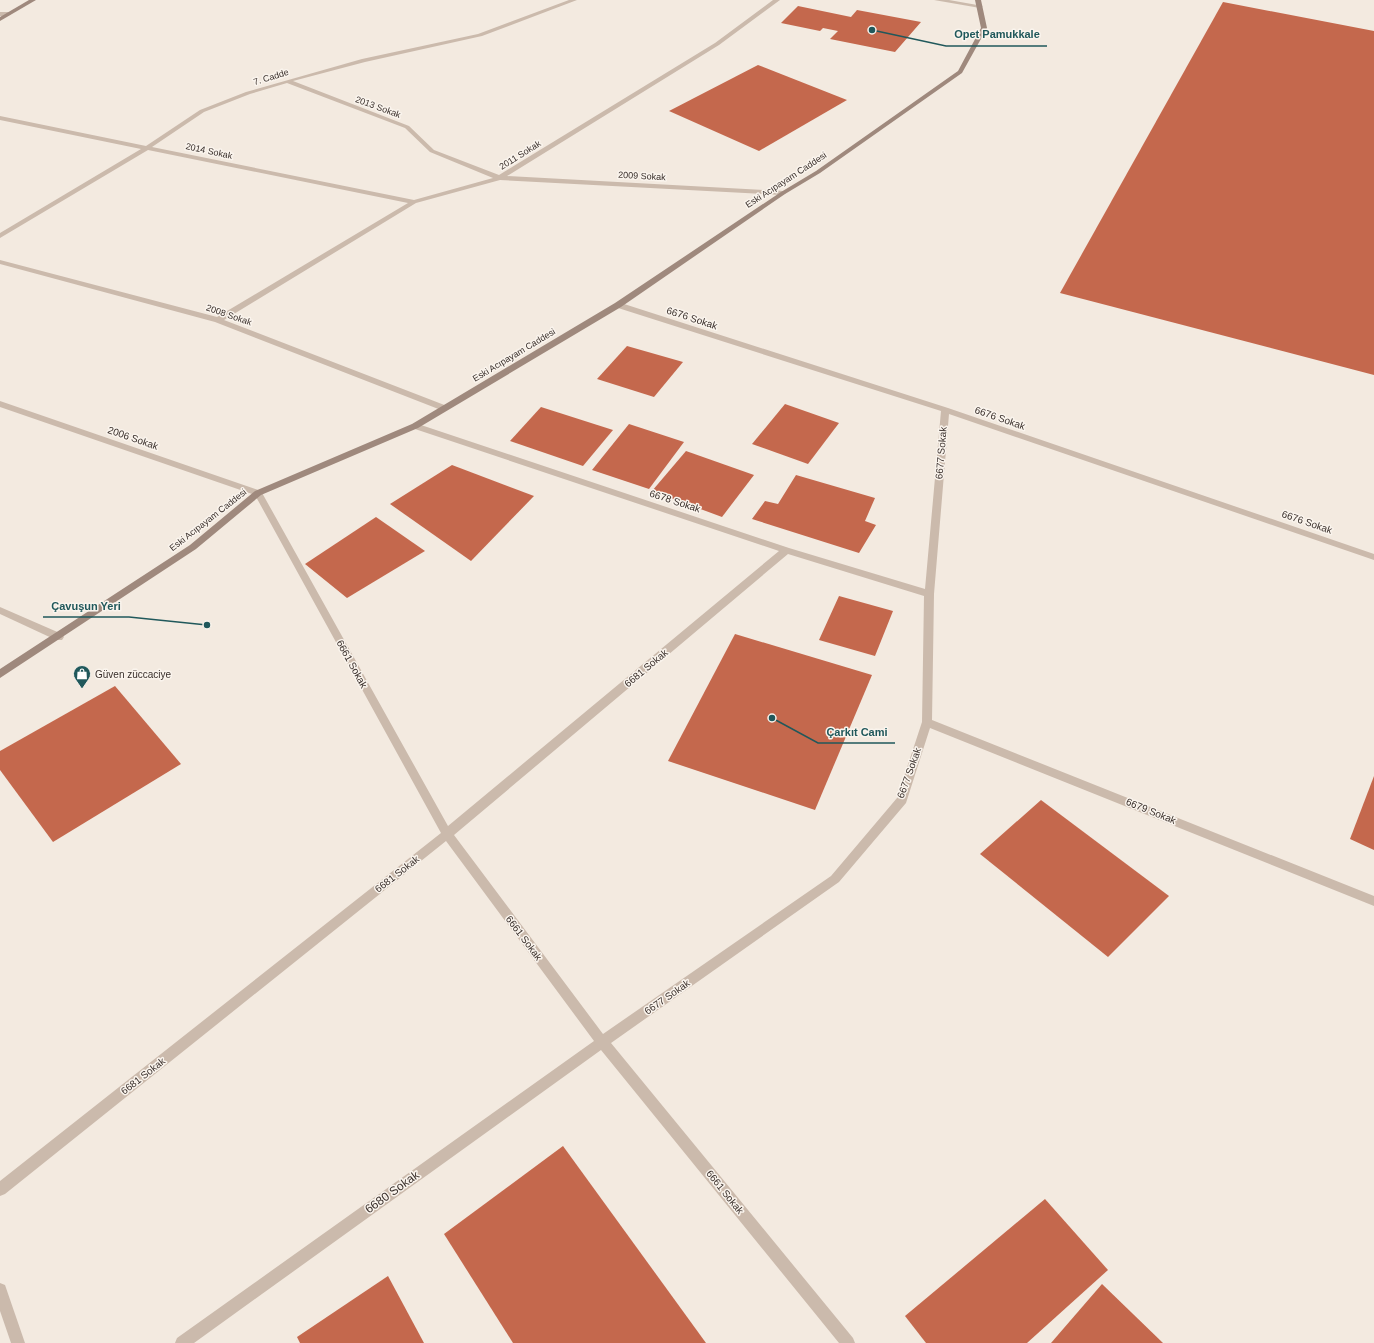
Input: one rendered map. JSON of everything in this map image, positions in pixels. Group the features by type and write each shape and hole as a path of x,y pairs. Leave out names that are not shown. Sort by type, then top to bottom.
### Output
{"main road":[{"path":"0,19 32,0"},
{"name":"Eski Acıpayam Caddesi","path":"0,674 59,637 193,547 258,493 414,426 618,305 783,193 818,172 960,72 984,28 979,3"}],"street":[{"name":"7. Cadde","path":"0,236 148,147 202,111 248,93 287,81 364,60 480,35 574,0"},
{"name":"2011 Sokak","path":"218,320 414,202 500,178 717,44 777,0"},
{"path":"937,0 979,3"},
{"path":"0,14 8,14"},
{"name":"2013 Sokak","path":"287,81 407,127 432,151 500,178"},
{"name":"2014 Sokak","path":"0,118 414,202"},
{"name":"2009 Sokak","path":"500,178 783,193"},
{"name":"2008 Sokak","path":"0,262 218,320 444,408"},
{"name":"6676 Sokak","path":"618,305 945,410 1374,557"},
{"name":"2006 Sokak","path":"0,404 258,493"},
{"name":"6677 Sokak","path":"602,1042 835,879 902,800 927,722 929,594 945,410"},
{"name":"6678 Sokak","path":"414,426 786,550 929,594"},
{"name":"6661 Sokak","path":"258,493 447,834 602,1042 848,1343"},
{"name":"6681 Sokak","path":"0,1189 447,834 786,550"},
{"path":"0,610 59,637"},
{"name":"6679 Sokak","path":"927,722 1374,901"},
{"name":"6680 Sokak","path":"182,1343 602,1042"},
{"path":"0,1290 18,1343"}],"building":[{"path":"1223,2 1374,31 1374,375 1060,293"},
{"path":"798,6 851,17 857,10 921,22 895,52 830,39 838,31 823,28 820,31 781,23"},
{"path":"758,65 847,100 759,151 669,111"},
{"path":"627,346 683,362 654,397 597,379"},
{"path":"785,404 839,423 808,464 752,444"},
{"path":"541,407 613,430 583,466 510,441"},
{"path":"629,424 684,442 649,489 592,470"},
{"path":"686,451 754,475 722,517 652,491"},
{"path":"452,465 534,496 471,561 390,504"},
{"path":"796,475 875,498 865,521 876,525 859,553 752,519 765,501 778,504"},
{"path":"376,517 425,551 347,598 305,564"},
{"path":"839,596 893,611 875,656 819,640"},
{"path":"735,634 872,675 815,810 668,761"},
{"path":"115,686 181,764 53,842 0,770 0,751"},
{"path":"1374,776 1374,850 1350,839"},
{"path":"1041,800 1169,896 1108,957 980,854"},
{"path":"563,1146 706,1343 513,1343 444,1234"},
{"path":"1045,1199 1108,1270 1027,1343 926,1343 905,1316"},
{"path":"388,1276 424,1343 300,1343 297,1337"},
{"path":"1102,1284 1163,1343 1051,1343"}],"place":[{"name":"Opet Pamukkale","path":"872,30"},
{"name":"Çavuşun Yeri","path":"207,625"},
{"name":"Güven züccaciye","path":"82,689"},
{"name":"Çarkıt Cami","path":"772,718"}]}
